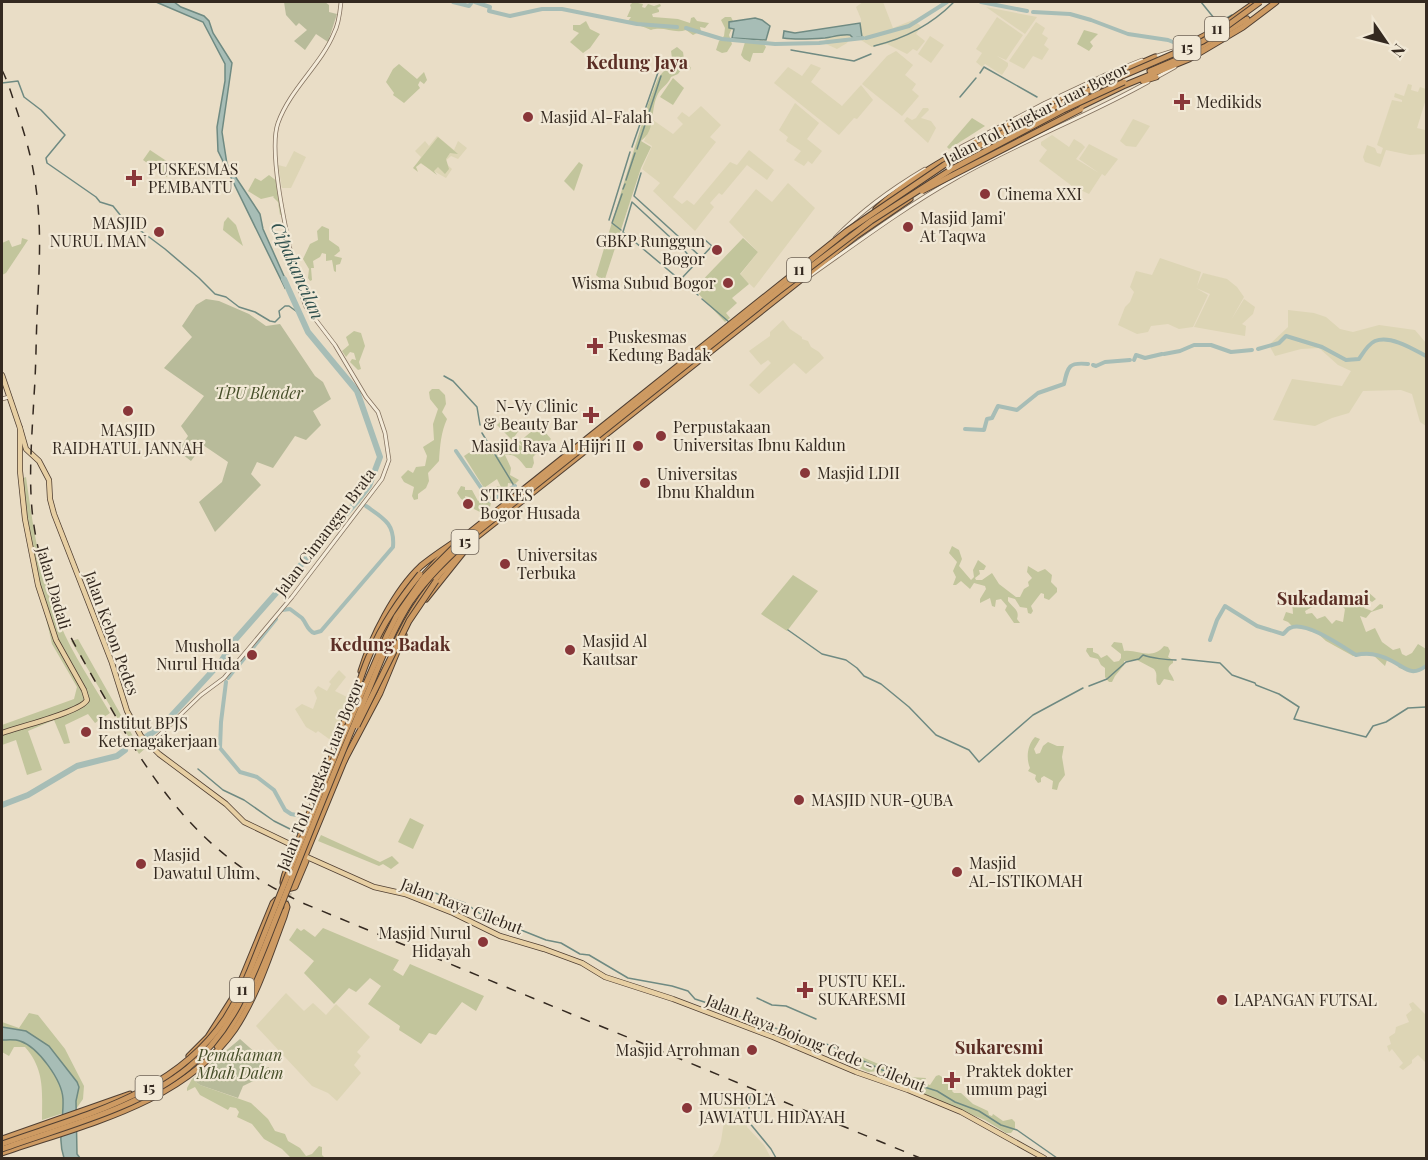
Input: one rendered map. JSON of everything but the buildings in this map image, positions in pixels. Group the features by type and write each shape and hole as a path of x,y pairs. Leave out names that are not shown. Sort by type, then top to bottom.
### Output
{"highway":[{"name":"11","path":"297,847 341,732 366,654 389,608 420,567 598,432 819,254 938,171 998,137 1143,68 1219,28 1258,2"},
{"name":"Jalan Tol Lingkar Luar Bogor","path":"2,1151 141,1098 172,1080 212,1046 230,1022 244,995 401,618 423,585 443,562 466,541 779,291 870,219 944,165 1083,93 1203,41 1258,2"},
{"name":"Jalan Tol Lingkar Luar Bogor","path":"2,1144 137,1094 174,1072 207,1041 230,1011 250,970 339,746 396,617 432,567 464,537 570,450 847,231 1018,133 1207,44 1230,31 1270,2"},
{"name":"11","path":"308,854 342,759 380,693 405,633 416,614 474,540 856,236 920,193 1004,144 1094,100 1157,75 1189,59 1243,27 1276,2"},
{"path":"870,219 889,197 954,154 1067,95 1155,57"},
{"path":"870,219 1081,110 1157,75"},
{"path":"1090,92 1094,100"},
{"path":"598,432 602,438"},
{"path":"341,732 351,716 388,626 425,572 456,540"},
{"path":"342,759 398,636 413,609 436,577 474,540"},
{"path":"339,746 369,654 392,611 420,574 446,550"},
{"path":"342,759 409,621 450,563"},
{"path":"351,716 361,721"},
{"path":"297,847 282,883 287,889 295,887 308,854"},
{"path":"285,881 297,847"},
{"path":"293,885 308,854"},
{"path":"186,1059 208,1037 231,1001 273,903 280,901 287,907 253,995 237,1026 225,1042 205,1060"},
{"name":"11","path":"2,1139 116,1100 154,1083 203,1048 223,1024 238,999 275,906"},
{"name":"11","path":"2,1151 83,1125 153,1098 185,1078 205,1060 232,1027 245,1004 282,911"}],"main road":[{"name":"Jalan Kebon Pedes","path":"2,375 26,449 39,461 46,474 54,514 108,653 127,711 142,738 226,804 244,822 297,847"},
{"name":"Jalan Dadali","path":"2,733 71,711 83,706 87,700 84,690 53,633 38,585 25,525 20,428"},
{"path":"20,454 26,449"},
{"name":"Jalan Raya Cilebut","path":"308,854 374,887 405,894 453,913 479,927 572,959 589,966 605,977 640,988"},
{"name":"Jalan Raya Bojong Gede - Cilebut","path":"640,988 773,1037 955,1110 1044,1158"}],"street":[{"name":"Jalan Cimanggu Brata","path":"149,745 201,695 224,678 326,554 382,479 388,467 385,433 378,412 366,397 335,345 306,307 301,295 277,168 275,132 279,120 335,32 341,2"},
{"path":"819,254 845,228 898,186 941,159 992,130 1107,74 1135,62 1174,51"},
{"path":"786,294 878,228 957,177 1013,147 1124,96 1157,75"},
{"path":"2,399 9,397"}],"shaded area":[{"path":"863,2 883,2 893,28 913,20 921,26 916,34 925,41 917,51 913,49 907,54 887,44 872,47 861,40 861,19 856,7"},
{"path":"986,7 1037,17 1025,34"},
{"path":"997,17 1023,35 1006,60 997,56 1008,63 1002,75 985,64 982,67 976,62 982,53 976,49"},
{"path":"1036,22 1045,28 1042,34 1048,38 1044,45 1049,49 1042,60 1033,56 1024,69 1009,61"},
{"path":"842,34 851,36 847,43 837,49 824,41 828,37"},
{"path":"930,36 944,45 931,63 918,54"},
{"path":"896,51 913,65 905,75 916,84 912,90 919,96 902,116 862,84 887,56"},
{"path":"811,64 821,68 811,82 842,106 861,85 873,100 839,135 774,83 788,67 802,76"},
{"path":"1408,84 1412,85 1411,90 1418,92 1420,87 1426,89 1426,99 1417,128 1425,130 1426,154 1410,155 1386,150 1380,167 1365,162 1363,157 1367,145 1375,148 1377,153 1381,154 1383,148 1377,145 1392,100 1402,102 1394,97 1395,93 1404,96"},
{"path":"795,103 819,123 807,139 822,151 812,164 808,161 804,166 794,160 801,151 786,141 788,137 779,130"},
{"path":"701,106 721,125 710,137 716,142 673,197 682,204 687,200 694,205 730,162 737,165 749,150 774,170 767,180 747,165 722,195 719,193 710,203 714,207 695,231 653,191 660,183 642,169 652,146 644,141 653,120 673,134 683,124 677,118 682,112 689,117"},
{"path":"923,108 929,110 921,118 931,121 936,128 928,143 904,121 907,117 912,120 916,118"},
{"path":"1133,119 1150,126 1136,147 1126,146 1120,141"},
{"path":"1052,135 1069,147 1074,139 1082,144 1085,147 1076,159 1099,173 1079,159 1089,144 1118,159 1105,176 1102,174 1089,194 1072,186 1039,161 1047,150 1041,142"},
{"path":"437,136 454,150 458,141 467,148 458,159 451,156 444,162 452,169 446,178 418,162 421,157 415,151 425,141 429,146"},
{"path":"294,151 306,157 291,188 282,188 278,165 286,167"},
{"path":"788,183 815,208 754,288 740,275 758,252 729,222 756,189 772,202"},
{"path":"1160,258 1201,272 1197,286 1203,273 1227,279 1244,297 1231,320 1244,299 1255,307 1253,314 1242,324 1246,326 1245,336 1194,327 1210,294 1196,288 1208,295 1193,327 1179,329 1168,324 1151,326 1148,332 1137,334 1118,325 1134,292 1130,287 1136,271 1152,275"},
{"path":"1288,310 1326,317 1340,329 1353,332 1379,325 1415,330 1426,343 1426,426 1420,422 1412,394 1401,390 1363,391 1349,413 1315,426 1273,420 1292,379 1342,386 1351,371 1338,365 1319,348 1301,349 1275,356 1269,345 1288,327"},
{"path":"783,320 790,329 808,341 811,347 824,358 806,374 794,363 759,394 749,385 771,363 768,360 761,365 749,351 770,336 770,332"},
{"path":"339,670 346,677 335,691 353,700 336,744 318,731 316,733 306,727 295,709 302,704 313,709 317,698 314,691 318,686 327,691 331,684 329,682"},
{"path":"286,993 304,1011 313,1003 326,1015 336,1004 370,1037 357,1052 361,1056 354,1065 361,1073 337,1101 328,1093 312,1086 256,1026"},
{"path":"1413,1002 1426,1015 1426,1063 1418,1055 1403,1070 1399,1067 1403,1063 1392,1049 1389,1052 1387,1046 1391,1044 1389,1037 1395,1033 1396,1027 1409,1022 1406,1015 1412,1010 1409,1004"},
{"path":"726,1097 740,1098 745,1101 747,1127 764,1145 771,1158 711,1158 718,1150 721,1141 725,1115 722,1100"}],"green space":[{"path":"284,2 325,2 329,5 329,12 337,14 328,42 316,34 305,50 294,41 307,30 299,23 296,26 286,15"},
{"path":"633,2 643,4 642,7 645,8 648,4 654,6 660,4 661,6 657,8 659,12 652,14 653,17 678,19 690,23 691,18 694,17 697,21 709,23 705,28 700,27 701,31 693,35 686,30 651,30 628,21 631,17 627,17 630,5"},
{"path":"731,17 734,23 729,35 732,44 727,52 722,53 716,50 719,41 724,36 725,28 721,20"},
{"path":"586,21 590,29 600,34 590,48 583,53 570,42 579,33 573,30 573,25 580,25"},
{"path":"1084,30 1098,34 1090,42 1093,46 1089,51 1077,44"},
{"path":"753,38 757,42 761,40 766,47 763,53 753,53 750,62 741,55 746,39"},
{"path":"677,47 683,52 684,59 691,68 690,70 683,67 678,74 671,77 657,96 649,132 641,141 651,147 641,168 604,282 596,275 647,107 658,78 668,66 664,63 664,59 665,63 672,58 671,51"},
{"path":"399,64 417,79 424,72 427,80 424,84 420,81 418,85 420,88 404,103 393,95 394,93 386,82 393,69"},
{"path":"673,78 684,88 673,105 660,97"},
{"path":"972,118 985,126 949,149 947,147"},
{"path":"438,137 458,154 450,153 446,159 449,169 445,174 438,167 434,171 437,175 421,163 416,167 418,172 413,168"},
{"path":"150,150 174,166 167,177 143,160"},
{"path":"579,162 583,165 574,191 564,181"},
{"path":"269,175 278,182 284,214 280,215 278,202 274,196 261,199 248,191 255,178 261,181"},
{"path":"228,217 236,225 243,246 223,230 224,222"},
{"path":"322,226 329,229 329,240 339,247 340,251 334,256 342,258 340,264 336,265 336,272 332,260 326,261 326,254 322,253 313,261 314,268 311,268 312,280 310,281 309,269 303,259 310,244 318,240 317,231"},
{"path":"22,238 28,240 6,273 2,275 2,243 9,240 12,247 21,244"},
{"name":"Wisma Subud Bogor","path":"743,238 758,252 740,274 749,284 732,298 737,303 726,313 730,318 725,322 694,289"},
{"name":"TPU Blender","path":"206,299 219,301 249,314 266,326 280,324 315,376 323,382 331,399 313,411 321,425 306,440 295,436 273,468 257,462 251,474 261,485 215,532 199,502 222,482 228,462 203,445 191,461 178,451 188,436 181,426 204,396 164,368 192,337 182,326 196,305"},
{"path":"354,331 361,333 365,346 359,362 361,369 358,370 350,362 352,359 356,360 354,353 350,352 346,357 342,351 349,345 346,337"},
{"path":"432,389 439,389 445,395 446,404 442,412 447,419 442,434 439,461 428,473 429,481 426,488 418,494 418,499 414,500 412,496 414,487 404,482 401,477 408,470 413,473 416,467 425,466 427,456 423,447 434,440 433,424 438,409 430,399 429,392"},
{"path":"505,417 520,429 512,440 497,425"},
{"path":"539,425 551,439 533,457 532,468 526,468 514,456 505,455 511,468 510,475 519,480 515,484 508,483 507,493 491,503 490,507 482,507 480,512 474,509 469,497 465,496 467,502 461,499 457,493 461,486 465,487 465,490 472,490 478,501 487,495 492,497 497,486 501,487 497,479 484,488 464,456 485,442 491,452 499,454 505,452 510,442 522,446 519,442"},
{"path":"26,477 38,552 53,606 71,647 110,713 95,723 88,714 65,725 70,743 64,744 54,720 28,731 42,770 27,775 16,740 2,745 2,725 74,699 77,687 52,644 30,548 21,479"},
{"path":"952,546 959,550 962,559 959,566 971,580 974,577 973,570 978,560 986,566 984,570 979,570 980,574 975,578 976,580 982,580 992,573 999,584 1016,597 1020,597 1032,578 1027,572 1028,566 1038,572 1045,569 1052,575 1051,582 1057,588 1057,592 1049,600 1041,593 1031,606 1033,611 1031,614 1028,613 1027,608 1020,607 1015,599 1008,597 1008,601 1017,611 1017,619 1020,623 1014,623 1005,610 1007,606 1001,599 996,600 995,607 992,606 990,598 980,603 986,589 985,586 974,583 970,589 961,581 953,585 956,577 953,571 957,562 949,553"},
{"path":"793,575 818,591 787,631 761,614"},
{"path":"1368,592 1376,599 1372,602 1369,600 1364,608 1372,611 1380,604 1383,608 1371,612 1366,618 1360,616 1366,632 1375,628 1382,642 1393,650 1400,648 1402,654 1406,656 1412,653 1418,644 1426,649 1426,668 1411,671 1399,668 1390,659 1387,660 1385,666 1373,655 1353,656 1326,641 1316,632 1309,631 1302,626 1294,628 1283,620 1286,612 1293,614 1292,600 1296,596 1315,604 1305,611 1306,614 1312,613 1317,619 1325,616 1332,624 1336,620 1343,622 1345,609 1337,602 1337,598 1345,600 1348,604 1351,601 1351,594 1359,603 1364,604 1369,599"},
{"path":"78,639 134,738 143,739 149,745 139,754 71,641"},
{"path":"1114,642 1122,643 1124,651 1150,654 1164,646 1168,647 1170,651 1168,657 1173,660 1169,669 1174,681 1164,679 1158,685 1154,669 1137,660 1124,661 1124,665 1112,682 1109,682 1105,677 1105,668 1098,659 1090,657 1086,651 1087,648 1093,648 1093,652 1101,658 1107,655 1114,662 1119,661 1121,654 1111,646"},
{"path":"1035,737 1040,739 1034,749 1036,754 1040,753 1048,742 1064,746 1062,757 1065,775 1057,790 1052,789 1053,781 1044,776 1038,783 1035,779 1036,775 1028,771 1030,768 1029,748"},
{"path":"410,818 424,825 413,849 398,842"},
{"path":"321,835 380,862 392,856 399,863 391,869 383,864 379,866 318,841"},
{"path":"297,928 301,931 304,929 315,937 323,928 399,960 393,970 403,976 410,964 484,996 476,1011 462,1002 436,1035 429,1033 421,1044 399,1030 400,1026 368,1004 381,986 370,978 356,992 349,988 334,1004 304,973 314,961 289,940"},
{"path":"29,1013 38,1015 65,1049 84,1086 83,1099 76,1109 42,1120 41,1081 36,1064 25,1047 14,1047 9,1056 2,1052 2,1022 19,1028"},
{"name":"Pemakaman Mbah Dalem","path":"240,1039 266,1062 260,1064 263,1069 269,1067 270,1073 243,1086 238,1098 200,1085 192,1079"},
{"path":"858,1057 909,1077 926,1078 924,1083 930,1085 939,1075 955,1086 952,1091 954,1093 961,1093 973,1104 988,1111 989,1115 993,1114 1003,1121 1012,1119 1015,1122 1015,1128 1011,1133 1006,1133 985,1120 919,1094 921,1092 907,1085 904,1086 883,1073 868,1072 857,1067"},
{"path":"192,1079 200,1085 251,1103 268,1119 275,1131 285,1134 288,1141 300,1148 306,1156 312,1154 319,1146 322,1147 322,1155 325,1158 291,1158 282,1149 264,1139 252,1124 237,1117 239,1112 236,1108 230,1107 228,1110 200,1095 195,1087 187,1091"}],"water":[{"path":"156,2 174,2 204,16 232,63 222,132 227,164 260,214 263,229 288,285 285,288 218,151 217,127 225,81 225,64 203,22"},
{"path":"755,18 770,26 766,40 732,38 734,29 729,28 729,22"},
{"path":"860,23 862,37 853,38 850,35 840,35 814,39 783,38 784,31 795,33"},
{"path":"2,1027 26,1031 49,1046 77,1082 79,1087 76,1101 77,1154 80,1158 64,1158 61,1136 63,1099 54,1074 27,1044 18,1040 2,1040"}],"waterway":[{"path":"453,2 469,6 472,2"},
{"path":"475,2 490,7 489,11 510,16 542,9 562,9 637,24 677,27"},
{"path":"866,38 909,26 947,2"},
{"path":"874,46 917,30 954,2"},
{"path":"981,2 1027,11"},
{"path":"1201,2 1218,23 1232,15"},
{"path":"1033,12 1070,14 1128,34 1168,40 1178,44 1179,47"},
{"path":"686,28 722,39 775,44 819,43 863,38"},
{"path":"791,50 854,61 871,54"},
{"path":"632,147 662,61"},
{"path":"980,73 984,67 1037,97"},
{"path":"637,149 661,76"},
{"path":"960,97 976,78"},
{"path":"2,83 18,81 24,97 41,110 65,135 46,158 47,163 100,202 113,206 121,216 165,249 215,294 226,297 239,307 255,312 270,321 275,322 280,317 279,311 285,306 289,306 300,314"},
{"path":"609,220 630,152"},
{"path":"626,180 635,153"},
{"path":"641,173 634,196 702,258"},
{"path":"623,189 625,184"},
{"path":"621,230 612,223 622,194"},
{"path":"696,264 632,202 623,232 698,295"},
{"path":"681,279 712,246 704,239"},
{"name":"Cipakancilan","path":"146,737 163,725 220,663 234,641 358,500 369,486 380,457 357,391 308,332 284,279"},
{"path":"702,299 729,322"},
{"path":"1258,349 1279,343 1286,336 1322,347 1346,360 1359,359 1372,342 1388,340 1426,356"},
{"path":"1164,354 1194,345 1211,345 1231,352 1252,350"},
{"path":"1134,360 1136,355 1145,358 1162,354"},
{"path":"1093,365 1130,360"},
{"path":"965,429 984,430 987,419 992,418 998,406 1017,410 1038,393 1064,384 1070,366 1088,364"},
{"path":"444,376 453,381 477,407 480,425"},
{"path":"482,433 516,489"},
{"path":"456,451 490,501 515,486"},
{"path":"282,610 290,609 302,618 312,632 321,631 393,547 392,532 387,522 366,506"},
{"path":"1210,640 1225,606 1257,626 1283,634 1290,628 1305,628 1324,636 1356,655 1379,656 1412,671 1426,666"},
{"path":"238,666 276,619"},
{"path":"788,630 822,654 846,660 864,676 881,684 909,707 936,735 969,750 979,762 1033,715 1083,688"},
{"path":"1089,686 1107,679 1126,662 1139,659 1143,655 1176,660"},
{"path":"1182,659 1220,663 1232,675 1279,694 1299,707 1294,719 1366,737 1373,726 1386,722 1408,708 1426,707"},
{"path":"228,678 235,669"},
{"path":"226,682 220,748 240,772 257,777 274,790 285,810 302,816"},
{"name":"Cipakancilan","path":"2,805 28,795 77,766 117,756 125,750"},
{"path":"198,769 223,790 298,833"},
{"path":"414,886 465,903 495,924 561,943 580,954 589,955 628,978 688,991 695,999 732,1011 740,1017 829,1045 908,1082 937,1091 955,1102 979,1111 1001,1125 1017,1130 1057,1158"},
{"path":"757,998 772,1005 786,1006 816,1019"},
{"path":"752,1094 748,1121 776,1158"}],"tunnel":[{"path":"282,911 292,887"}],"railway":[{"path":"2,70 26,141 38,204 39,268 31,442 32,504 38,548 54,601 77,649 137,753 176,806 197,829 245,870 273,888 305,904 920,1158"}],"place":[{"name":"Medikids","path":"1182,102"},
{"name":"Masjid Al-Falah","path":"528,117"},
{"name":"PUSKESMAS PEMBANTU","path":"134,178"},
{"name":"Cinema XXI","path":"985,194"},
{"name":"Masjid Jami' At Taqwa","path":"908,227"},
{"name":"MASJID NURUL IMAN","path":"159,232"},
{"name":"GBKP Runggun Bogor","path":"717,250"},
{"name":"Wisma Subud Bogor","path":"728,283"},
{"name":"Puskesmas Kedung Badak","path":"595,346"},
{"name":"MASJID RAIDHATUL JANNAH","path":"128,411"},
{"name":"N-Vy Clinic & Beauty Bar","path":"591,415"},
{"name":"Perpustakaan Universitas Ibnu Kaldun","path":"661,436"},
{"name":"Masjid Raya Al Hijri II","path":"638,446"},
{"name":"Masjid LDII","path":"805,473"},
{"name":"Universitas Ibnu Khaldun","path":"645,483"},
{"name":"STIKES Bogor Husada","path":"468,504"},
{"name":"Universitas Terbuka","path":"505,564"},
{"name":"Masjid Al Kautsar","path":"570,650"},
{"name":"Musholla Nurul Huda","path":"252,655"},
{"name":"Institut BPJS Ketenagakerjaan","path":"86,732"},
{"name":"MASJID NUR-QUBA","path":"799,800"},
{"name":"Masjid Dawatul Ulum","path":"141,864"},
{"name":"Masjid AL-ISTIKOMAH","path":"957,872"},
{"name":"Masjid Nurul Hidayah","path":"483,942"},
{"name":"PUSTU KEL. SUKARESMI","path":"805,990"},
{"name":"LAPANGAN FUTSAL","path":"1222,1000"},
{"name":"Masjid Arrohman","path":"752,1050"},
{"name":"Praktek dokter umum pagi","path":"952,1080"},
{"name":"MUSHOLA JAWIATUL HIDAYAH","path":"687,1108"}],"district":[{"name":"Kedung Jaya","path":"637,63"},
{"name":"Sukadamai","path":"1323,599"},
{"name":"Kedung Badak","path":"390,645"},
{"name":"Sukaresmi","path":"999,1048"}]}
